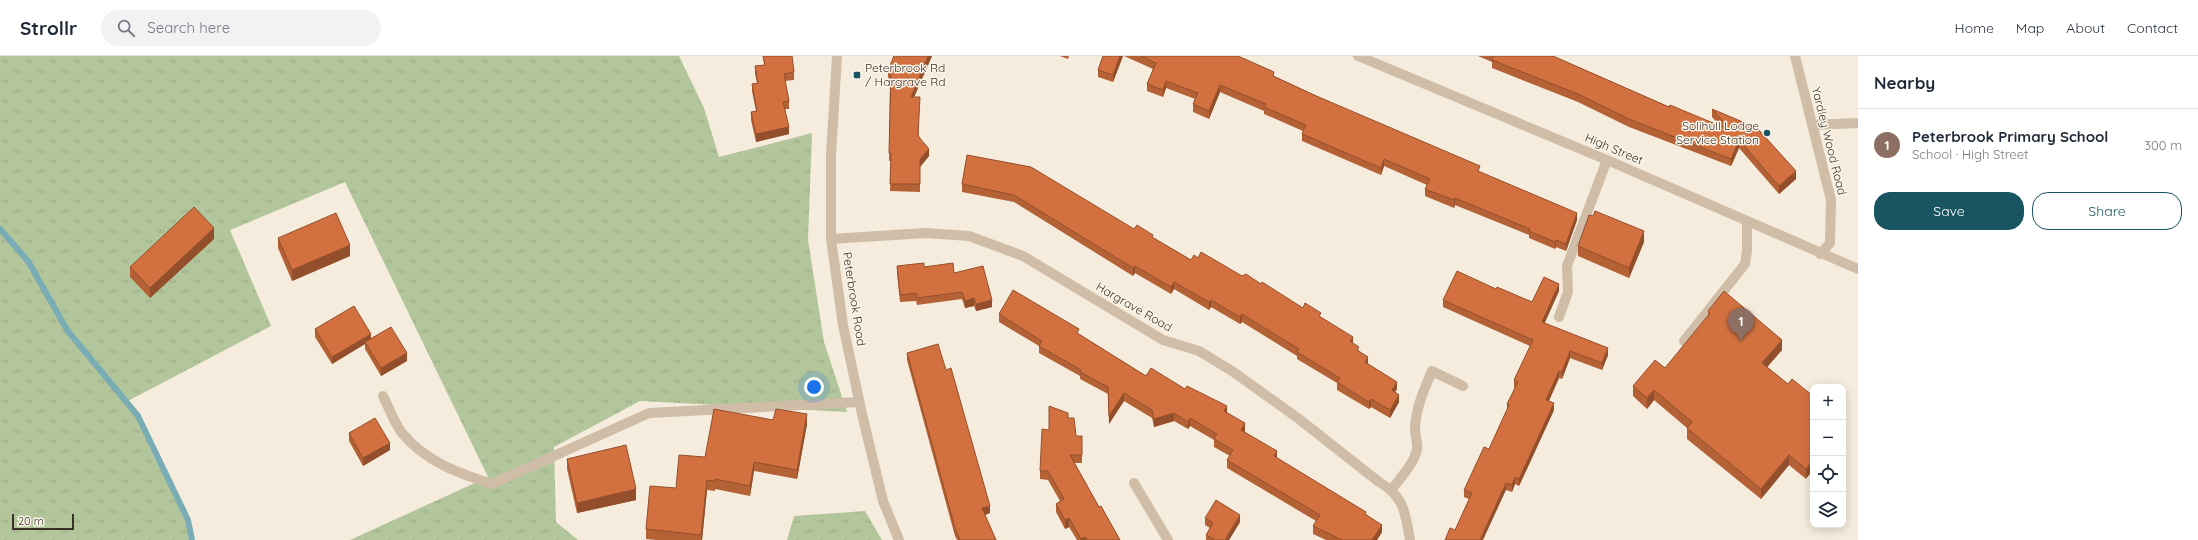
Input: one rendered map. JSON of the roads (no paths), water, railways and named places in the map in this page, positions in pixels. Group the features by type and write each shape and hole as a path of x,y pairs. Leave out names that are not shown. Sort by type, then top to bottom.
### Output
{"street":[{"name":"Peterbrook Road","path":"837,56 831,155 831,239 843,325 859,402 883,501 899,540"},
{"name":"High Street","path":"1358,56 1607,160 1820,254 1858,269"},
{"name":"Yardley Wood Road","path":"1795,56 1831,200 1830,243 1820,254"},
{"path":"1812,125 1858,123"},
{"path":"1559,317 1568,292 1567,266 1607,160"},
{"path":"1684,341 1745,264 1747,251 1747,221"},
{"name":"Hargrave Road","path":"831,239 926,233 969,236 1023,256 1163,340 1200,351 1232,371 1299,419 1379,482 1392,489 1404,506 1410,540"},
{"path":"1392,489 1411,464 1417,448 1415,429 1417,414 1420,399 1432,371 1463,386"},
{"path":"384,396 401,432 422,454 450,470 492,484 648,413 859,402"},
{"path":"1134,483 1168,540"}],"waterway":[{"path":"0,229 28,261 67,330 138,416 188,520 192,540"}],"place":[{"name":"Peterbrook Rd / Hargrave Rd","path":"857,75"},
{"name":"Solihull Lodge Service Station","path":"1767,133"},
{"name":"Peterbrook Primary School","path":"1741,341"}]}
